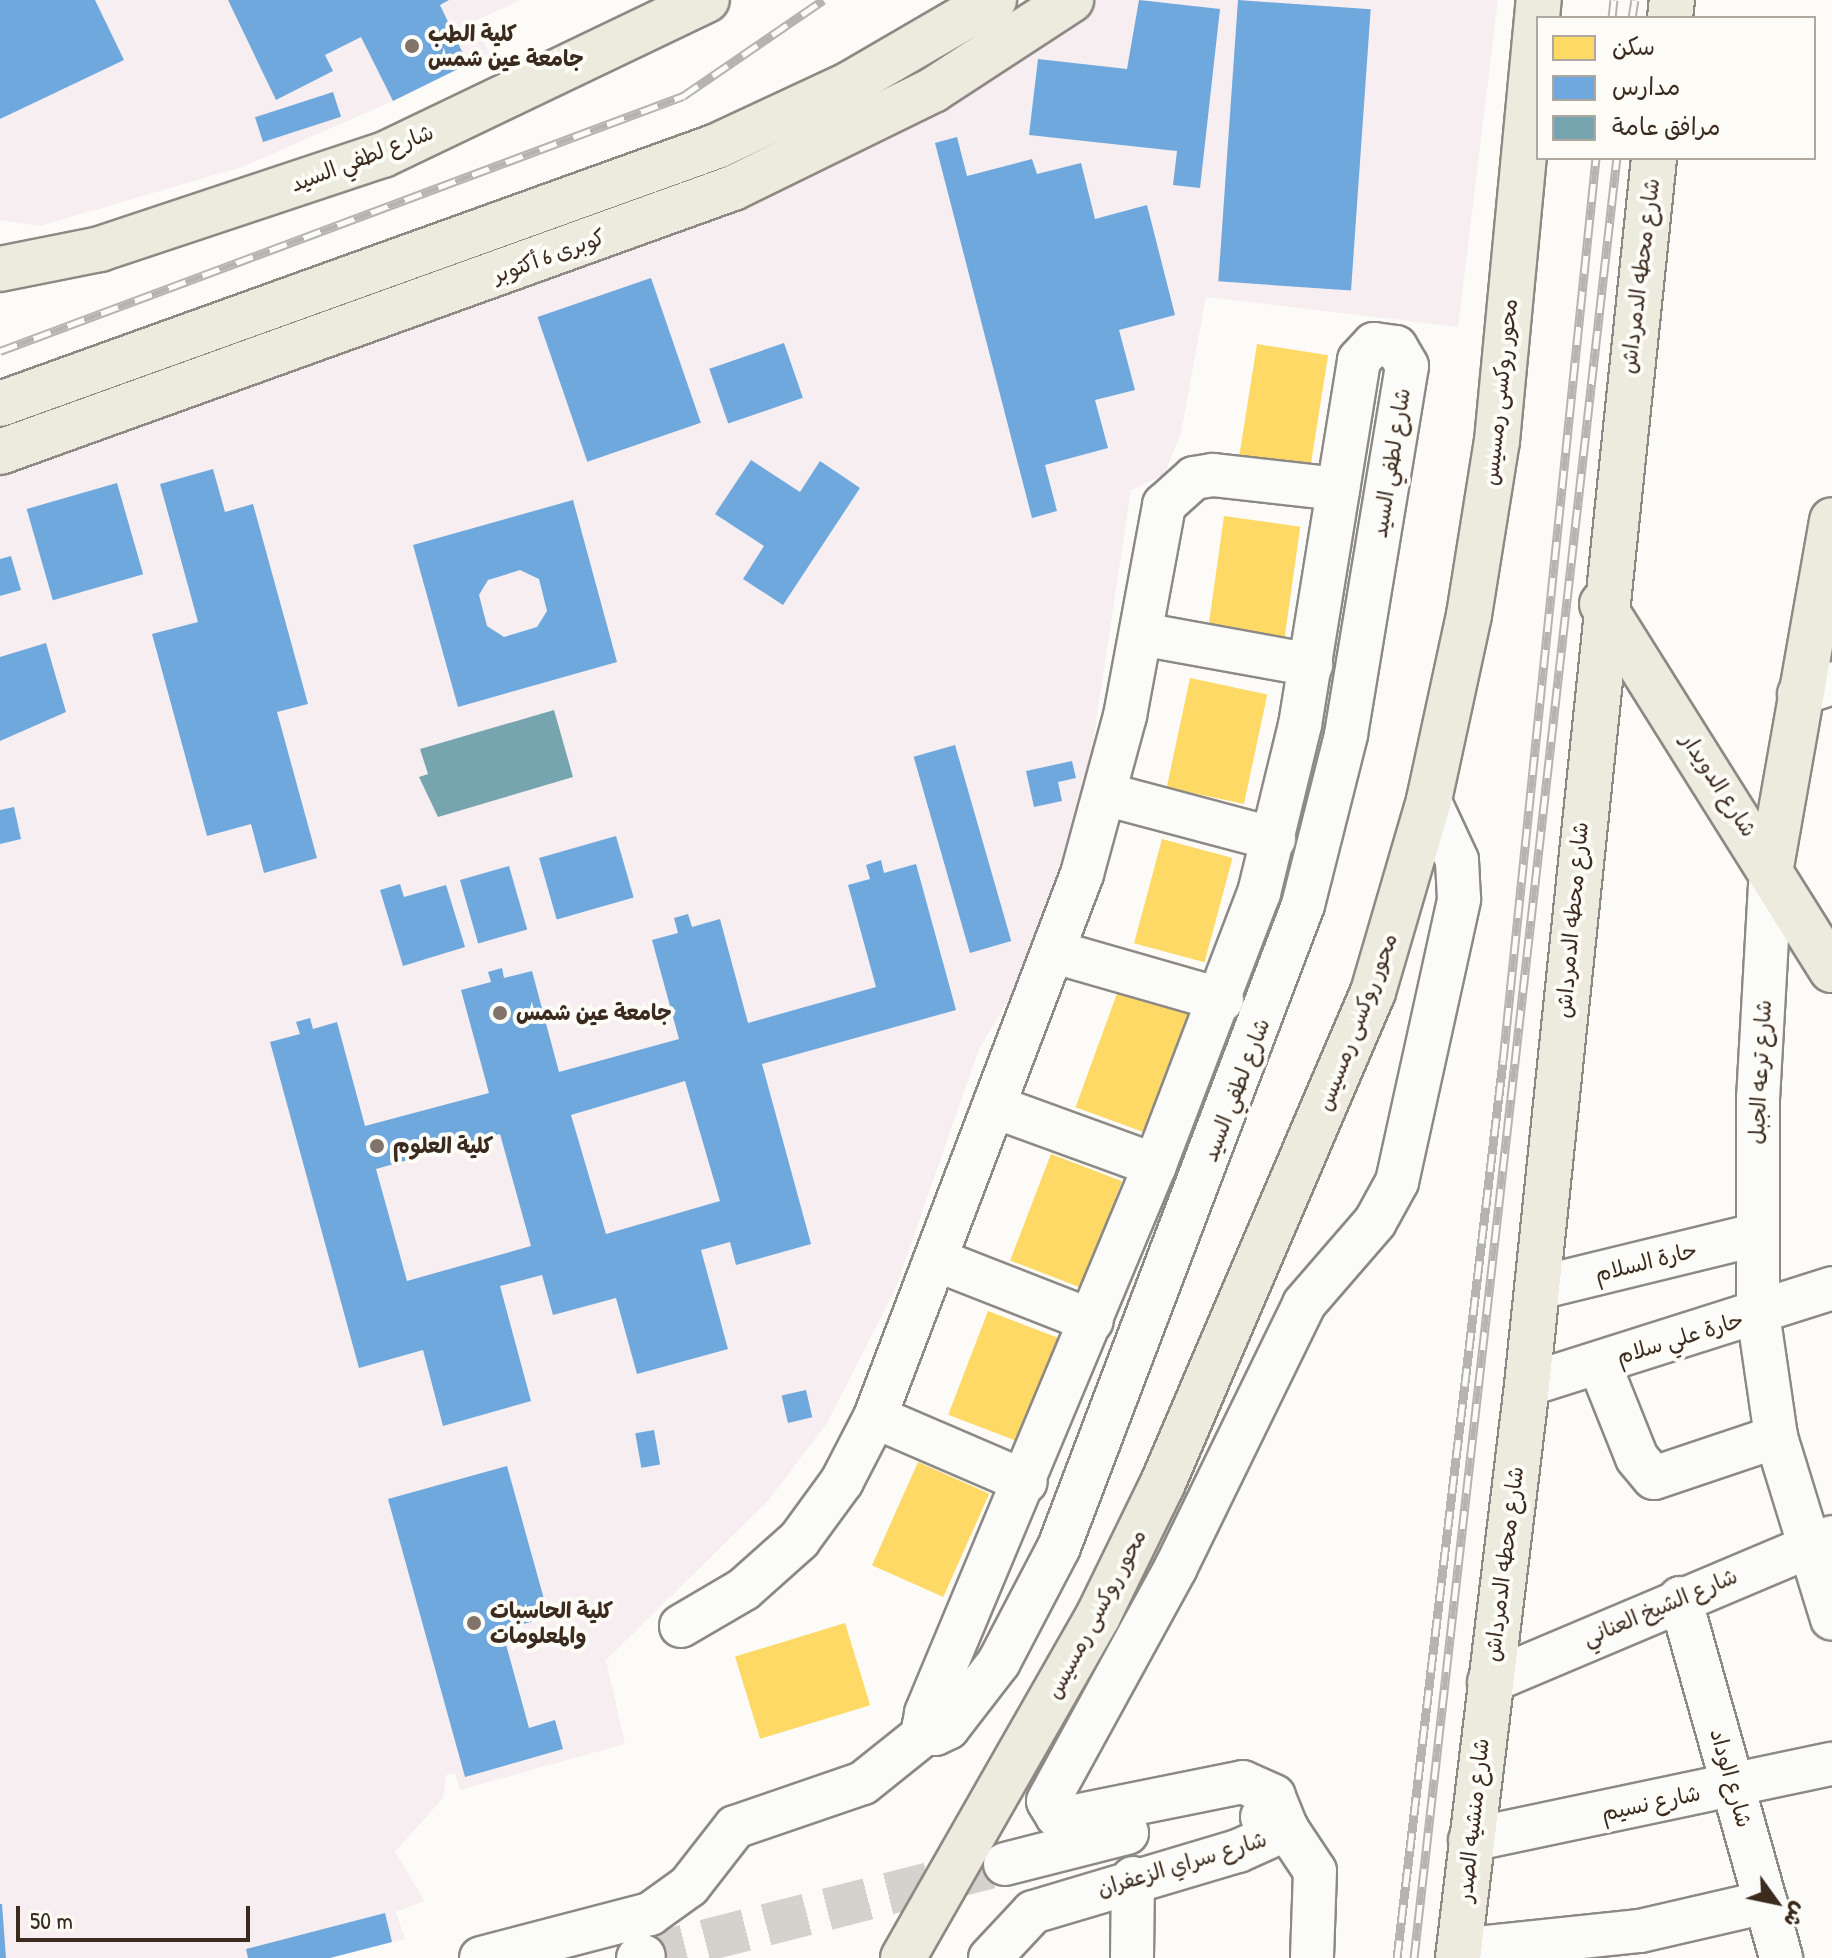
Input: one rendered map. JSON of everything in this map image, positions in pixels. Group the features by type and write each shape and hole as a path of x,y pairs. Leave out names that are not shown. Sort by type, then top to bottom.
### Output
{"main road":[{"name":"شارع لطفي السيد","path":"0,269 100,249 383,155 707,0"},
{"name":"كوبرى 6 أكتوبر","path":"0,404 717,146 848,85 994,0"},
{"name":"كوبرى 6 أكتوبر","path":"0,452 733,188 933,90 1071,0"},
{"name":"محور روكسى رمسيس","path":"903,1958 1083,1644 1162,1485 1373,992 1429,800 1497,441 1536,32"},
{"name":"شارع محطه الدمرداش","path":"1489,1682 1538,1288 1602,604 1654,160"},
{"name":"شارع ترعه الجبل","path":"1771,867 1816,689 1832,520"},
{"name":"شارع الدويدار","path":"1602,604 1771,867 1832,970"},
{"name":"شارع منشيه الصدر","path":"1458,1954 1489,1682"}],"street":[{"name":"شارع لطفي السيد","path":"481,1958 650,1914 689,1886 735,1827 863,1783 928,1731 948,1728 999,1662 1059,1547 1285,960 1333,793 1359,659 1407,366 1389,344 1374,344 1359,360 1311,665 1274,839 1222,1000 1026,1482 926,1713 928,1731"},
{"path":"681,1626 744,1589 799,1540 842,1481 875,1417 939,1261 1055,952 1105,794 1141,634 1157,525 1177,489 1213,475 1338,489"},
{"path":"1141,634 1311,665"},
{"path":"1105,794 1274,839"},
{"path":"1312,1958 1319,1888 1307,1854 1287,1829 1274,1796 1243,1782 1070,1817 1057,1816 1048,1801 1183,1555 1304,1304 1375,1222 1397,1182 1459,899 1457,860 1429,800"},
{"name":"شارع ترعه الجبل","path":"1771,867 1755,1235 1758,1313 1776,1437 1822,1540 1832,1619"},
{"path":"1055,952 1222,1000"},
{"path":"998,1108 1155,1165"},
{"name":"حارة السلام","path":"1538,1288 1755,1235"},
{"path":"939,1261 1092,1321"},
{"name":"حارة علي سلام","path":"1527,1385 1832,1288"},
{"path":"1599,1363 1643,1471 1654,1478 1776,1437"},
{"path":"875,1417 1026,1482"},
{"name":"شارع الشيخ العناني","path":"1489,1682 1822,1540"},
{"name":"شارع الوداد","path":"1680,1598 1781,1958"},
{"name":"شارع نسيم","path":"1470,1840 1832,1764"},
{"name":"شارع سراي الزعفران","path":"1005,1864 1218,1811 1252,1813 1287,1829"},
{"name":"شارع سراي الزعفران","path":"993,1956 1033,1912 1133,1878 1238,1851 1287,1829"},
{"path":"1132,1958 1133,1878"},
{"path":"1458,1954 1644,1944 1766,1902"}],"shaded area":[{"path":"0,0 521,0 474,21 490,54 393,101 242,167 40,226 0,220"},
{"name":"جامعة عين شمس","path":"1097,0 1498,0 1458,327 1206,297 1181,433 1164,475 1131,490 1087,782 1022,977 979,1049 895,1290 827,1423 768,1501 606,1660 625,1744 460,1790 455,1773 446,1775 443,1798 395,1852 425,1901 396,1912 405,1939 330,1958 0,1958 0,475 110,435 1035,45"}],"building: سكن":[{"path":"1257,344 1328,355 1310,468 1239,457"},
{"path":"1224,516 1300,527 1284,640 1208,629"},
{"path":"1190,678 1267,694 1244,804 1167,788"},
{"path":"1162,839 1233,858 1205,962 1134,943"},
{"path":"1119,988 1192,1015 1149,1134 1076,1107"},
{"path":"1051,1154 1122,1181 1081,1288 1010,1260"},
{"path":"988,1311 1062,1339 1022,1443 948,1415"},
{"path":"918,1462 989,1494 943,1597 872,1565"},
{"path":"845,1623 870,1705 760,1739 735,1657"}],"building: مدارس":[{"path":"0,0 95,0 124,60 0,119"},
{"name":"كلية الطب جامعة عين شمس","path":"228,0 449,0 440,5 468,64 393,101 361,37 325,55 333,71 276,100"},
{"path":"1139,0 1220,9 1200,188 1173,185 1177,151 1029,135 1038,59 1127,69"},
{"path":"1238,0 1371,9 1351,291 1218,281"},
{"path":"333,92 341,117 263,142 255,117"},
{"path":"957,137 967,176 1032,159 1037,174 1081,163 1095,219 1147,205 1175,315 1119,330 1135,390 1095,400 1108,448 1045,465 1057,511 1032,518 935,143"},
{"path":"651,278 701,423 587,462 538,317"},
{"path":"784,343 803,398 728,424 709,369"},
{"path":"751,460 800,492 820,461 860,488 783,605 743,579 764,546 715,514"},
{"path":"213,469 225,512 253,504 308,704 277,712 317,858 264,873 251,824 207,836 152,634 198,622 160,484"},
{"path":"117,483 143,574 53,600 27,509"},
{"path":"573,500 617,662 458,707 413,545","holes":["520,570 539,579 547,611 537,627 504,637 487,626 479,595 488,580"]},
{"path":"11,556 21,590 0,596 0,559"},
{"path":"46,643 66,712 0,741 0,657"},
{"path":"955,745 1011,941 970,953 914,757"},
{"path":"1072,761 1076,778 1058,782 1062,801 1034,807 1026,771"},
{"path":"14,807 21,839 0,844 0,810"},
{"path":"616,836 634,898 557,920 539,858"},
{"name":"كلية العلوم","path":"881,860 884,873 916,864 956,1010 762,1064 811,1244 736,1265 730,1242 701,1250 728,1349 637,1374 616,1298 553,1315 542,1275 500,1286 531,1401 443,1426 423,1350 359,1368 270,1042 300,1034 296,1022 310,1018 313,1029 337,1022 365,1126 489,1093 461,990 491,982 488,972 502,968 504,978 532,971 559,1072 679,1039 652,940 678,933 674,918 688,914 692,927 720,919 748,1023 876,987 848,885 870,879 866,865","holes":["685,1081 720,1201 606,1234 571,1115","500,1134 531,1246 407,1281 376,1169"]},
{"path":"509,866 527,929 478,944 460,880"},
{"path":"400,884 404,897 446,885 465,947 403,966 380,890"},
{"path":"806,1390 812,1417 788,1423 782,1396"},
{"path":"654,1430 660,1464 641,1468 635,1433"},
{"name":"كلية الحاسبات والمعلومات","path":"507,1466 549,1617 502,1630 529,1728 555,1720 563,1749 465,1777 388,1499"},
{"path":"2,1904 6,1958 0,1958"},
{"path":"385,1913 392,1942 330,1958 248,1958 246,1949"}],"building: مرافق عامة":[{"path":"554,710 573,777 438,817 419,777 428,774 420,749"}],"tunnel":[{"path":"644,1956 1005,1864"}],"railway":[{"path":"0,351 683,96 823,0"},
{"path":"1612,16 1614,0"},
{"path":"1632,16 1635,0"},
{"path":"1397,1958 1503,1061 1596,160"},
{"path":"1414,1958 1617,160"}],"place":[{"name":"كلية الطب جامعة عين شمس","path":"412,46"},
{"name":"جامعة عين شمس","path":"500,1013"},
{"name":"كلية العلوم","path":"377,1146"},
{"name":"كلية الحاسبات والمعلومات","path":"474,1623"}]}
